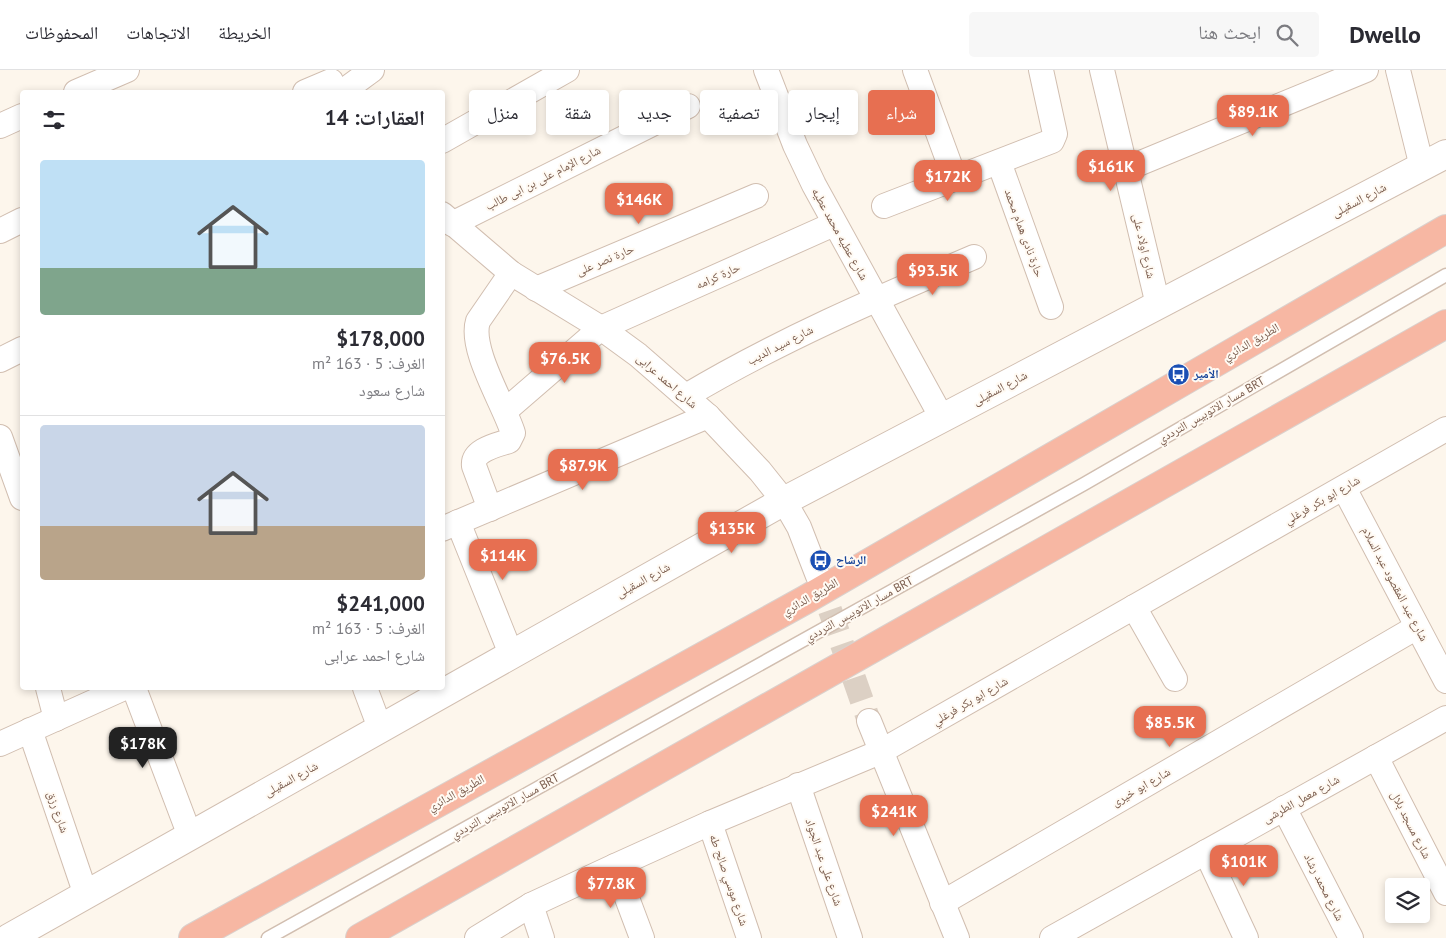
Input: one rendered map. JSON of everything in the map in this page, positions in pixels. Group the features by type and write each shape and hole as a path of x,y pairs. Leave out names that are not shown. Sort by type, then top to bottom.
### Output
{"highway":[{"name":"الطريق الدائري","path":"193,938 805,600 1446,229"},
{"path":"360,938 1446,324"}],"street":[{"path":"81,90 127,70"},
{"path":"312,90 372,70"},
{"path":"445,139 567,70"},
{"name":"شارع عطيه محمد عطيه","path":"766,70 795,145 834,224 942,418"},
{"path":"915,70 955,179"},
{"name":"شارع اولاد على","path":"1102,70 1158,305"},
{"path":"1126,169 1366,70"},
{"path":"1398,70 1422,167"},
{"path":"884,206 1044,145 1054,138 1047,72"},
{"name":"شارع الإمام على بن ابى طالب","path":"447,219 626,135"},
{"name":"شارع السقيلى","path":"445,685 511,654 784,501 1446,154"},
{"name":"حارة نادى همام محمد","path":"999,162 1051,307"},
{"name":"حارة نصر على","path":"536,289 756,196"},
{"name":"شارع احمد عرابى","path":"447,219 511,273 601,328 638,355 708,416 760,471 784,501 800,527 818,576"},
{"path":"0,231 20,221"},
{"name":"حارة كرامه","path":"504,411 601,328 834,224"},
{"name":"شارع سيد الديب","path":"686,396 779,344 876,299 974,257"},
{"path":"490,509 473,463 477,454 509,441 512,438 513,431 477,347 475,330 478,321 511,273"},
{"path":"0,360 20,350"},
{"path":"511,654 450,526 708,416"},
{"name":"شارع ابو بكر فرغلي","path":"477,938 531,905 615,866 710,823 880,752 1344,488 1445,433"},
{"path":"0,437 20,492"},
{"name":"شارع عبد المقصود عبد السلام","path":"1344,488 1446,681"},
{"path":"1134,607 1174,679"},
{"name":"شارع ابو خيرى","path":"942,903 1417,626"},
{"path":"49,690 56,719"},
{"path":"0,744 120,690"},
{"path":"135,690 190,836"},
{"path":"366,690 380,728"},
{"name":"شارع السقيلى","path":"9,938 380,728 423,695"},
{"name":"شارع معمل الطرشى","path":"1052,938 1446,718"},
{"path":"869,721 957,938"},
{"name":"شارع رزق","path":"30,730 86,895"},
{"name":"شارع مسجد بلال","path":"1376,757 1446,894"},
{"name":"شارع على عبد الجواد","path":"798,786 850,938"},
{"name":"شارع محمد رشاد","path":"1284,808 1351,938"},
{"name":"شارع موسي صالح طه","path":"710,823 749,938"},
{"path":"1206,852 1246,938"},
{"path":"615,866 642,938"},
{"path":"531,905 542,938"}],"lane":[{"name":"مسار الاتوبيس الترددي BRT","path":"268,938 1084,484 1446,275"}],"tunnel":[{"path":"818,576 869,721"}],"place":[{"name":"الأمير","path":"1178,374"},
{"name":"الرشاح","path":"820,560"}]}
